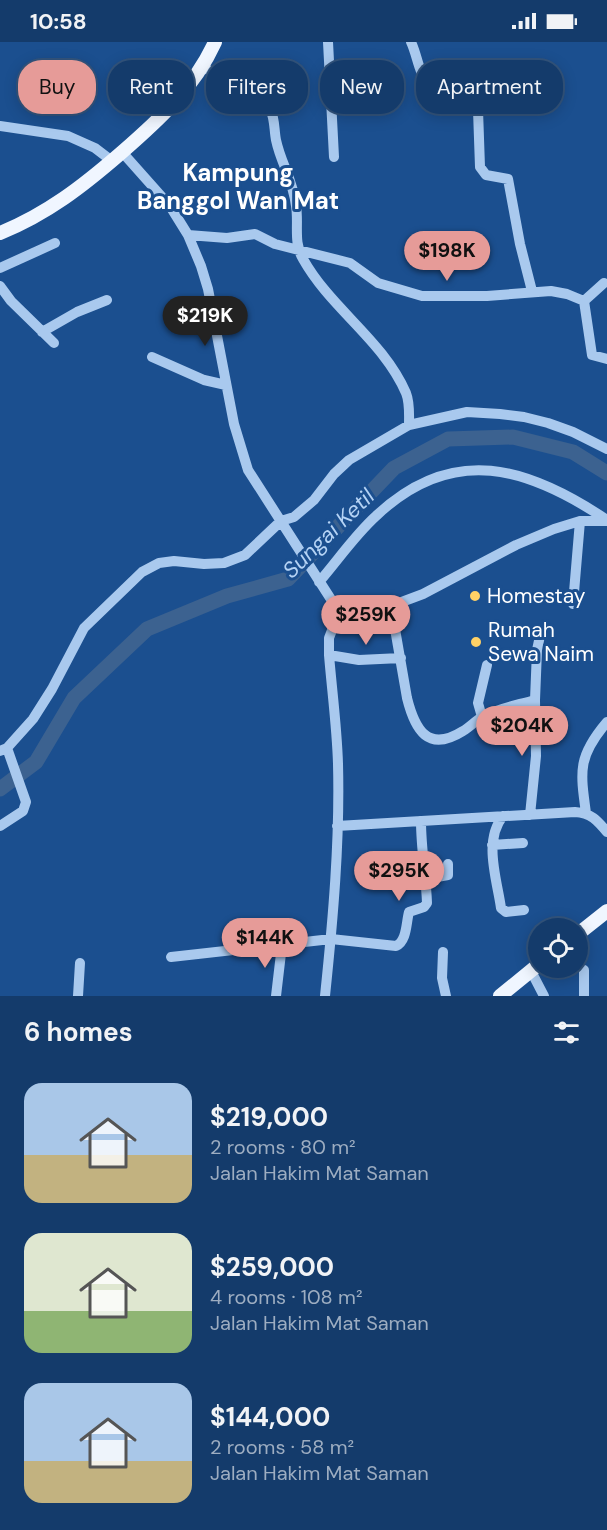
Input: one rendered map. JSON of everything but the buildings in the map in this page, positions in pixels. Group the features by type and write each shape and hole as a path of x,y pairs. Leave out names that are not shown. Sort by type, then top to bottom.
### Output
{"main road":[{"path":"0,233 48,210 82,187 150,128 182,94 202,67 215,42"},
{"path":"588,926 607,911"},
{"path":"500,996 528,974"}],"street":[{"path":"328,42 334,157"},
{"path":"411,42 418,67 431,88 449,99 470,100 476,103 480,167 486,175 508,178 520,244 532,291"},
{"path":"202,67 255,92 271,110 276,140 288,169 295,197 297,219 295,236 302,259 324,290 369,338 389,365 406,394 409,405 409,425"},
{"path":"0,126 68,136 117,156 170,206 188,235 208,289 237,439 248,470 343,618"},
{"path":"188,235 227,238 255,234 275,244 350,263 378,283 422,296 487,296 551,291 584,301"},
{"path":"0,268 55,243"},
{"path":"584,301 604,283"},
{"path":"0,286 11,301 54,343"},
{"path":"42,332 77,312 107,300"},
{"path":"584,301 592,355 607,359"},
{"path":"152,357 204,380 226,385"},
{"path":"0,826 25,809 26,802 6,752 33,719 52,689 84,628 142,572 159,563 174,561 204,564 224,562 245,555 281,521 294,517 314,500 334,474 349,460 409,425 438,417 467,412 516,416 548,423 573,432 607,449"},
{"path":"316,577 374,517 392,502 414,487 445,473 488,470 527,478 559,490 607,520"},
{"path":"325,996 338,826 338,763 329,655 329,638 334,626 343,618 391,606 423,594 516,545 580,521 607,520"},
{"path":"573,604 580,521"},
{"path":"391,606 410,709 424,736 431,739 445,739 462,732 482,717 535,700"},
{"path":"530,815 536,756 537,650 541,631"},
{"path":"329,655 358,660 401,658"},
{"path":"482,717 478,703 487,665"},
{"path":"585,813 582,786 584,761 591,740 607,722"},
{"path":"338,826 585,813 594,817 607,832"},
{"path":"503,816 496,825 492,845 501,908 506,912 524,910"},
{"path":"171,957 331,939 399,945 404,939 409,912 427,905 421,821"},
{"path":"492,845 523,843"},
{"path":"426,879 448,875 448,864"},
{"path":"276,996 282,945"},
{"path":"443,952 442,978 446,996"},
{"path":"78,996 80,963"},
{"path":"538,978 544,996"},
{"path":"584,978 584,996"}],"waterway":[{"name":"Sungai Ketil","path":"0,789 36,762 74,698 147,629 227,596 288,579 394,468 448,439 513,437 573,452 607,473"}],"place":[{"name":"Homestay","path":"475,596"},
{"name":"Rumah Sewa Naim","path":"476,642"}],"district":[{"name":"Kampung Banggol Wan Mat","path":"238,187"}]}
